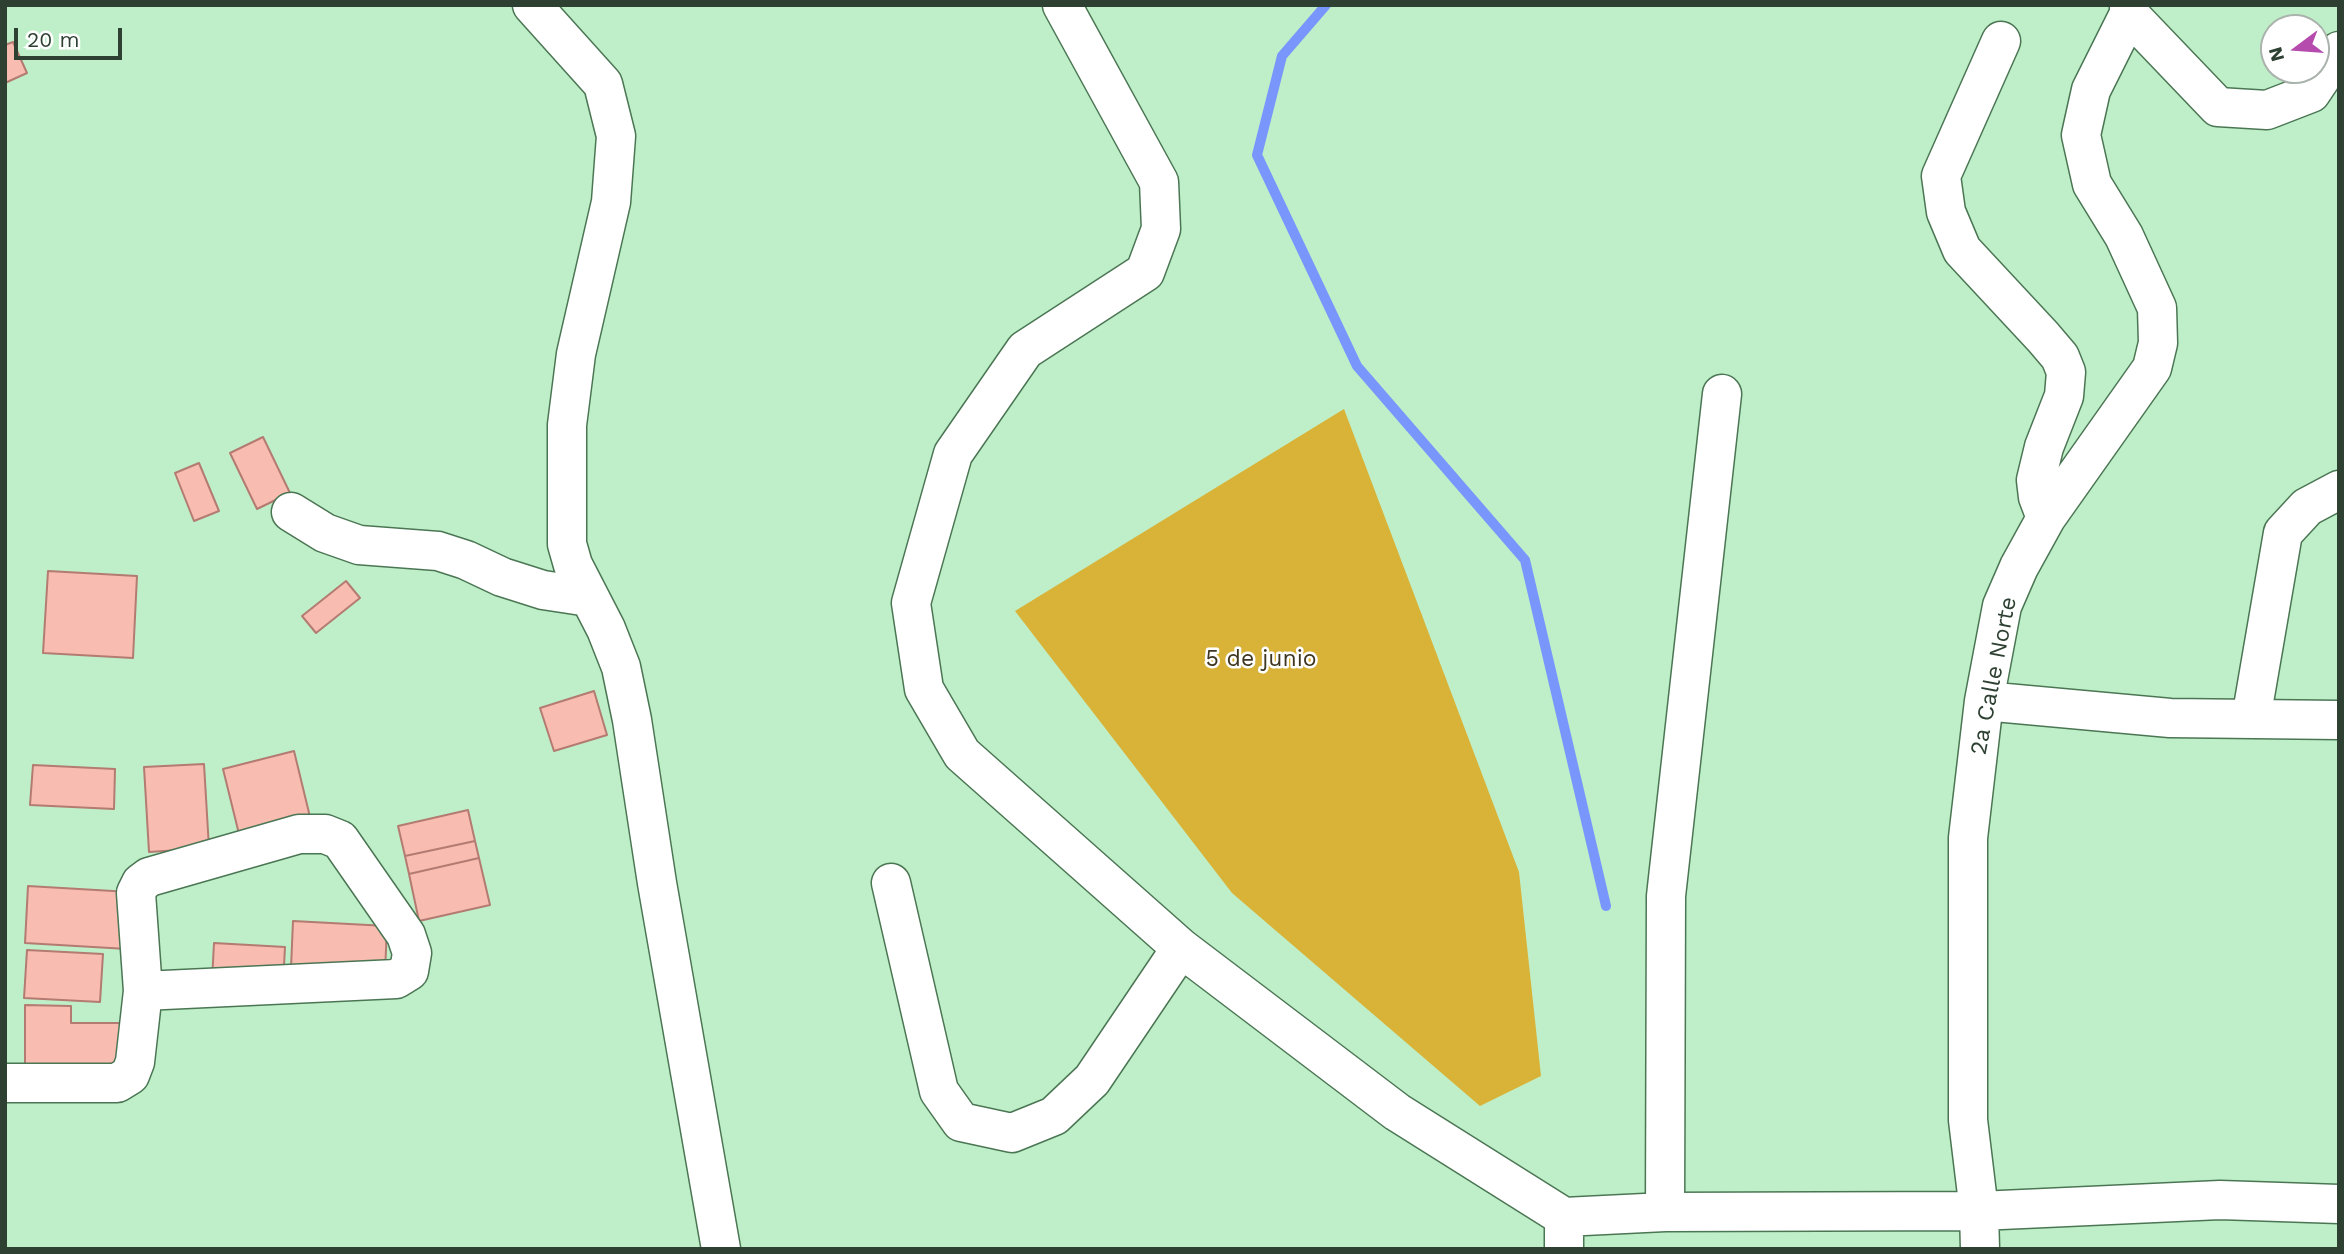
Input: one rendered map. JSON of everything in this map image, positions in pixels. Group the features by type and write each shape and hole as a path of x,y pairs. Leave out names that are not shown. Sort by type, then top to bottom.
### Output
{"street":[{"path":"532,5 603,84 616,136 611,202 576,354 567,425 567,544 573,565 606,629 621,667 721,1249"},
{"path":"1062,5 1160,181 1161,229 1145,272 1025,350 953,454 911,603 924,689 962,754 1181,948 1564,1233 1665,1212 1979,1211 2220,1200 2339,1204"},
{"path":"2129,10 2218,107 2267,110 2311,93 2339,51"},
{"name":"2a Calle Norte","path":"1980,1249 1979,1211 1968,1120 1968,838 1984,701 2002,606 2019,567 2046,518 2152,368 2158,343 2157,308 2124,236 2092,184 2081,135 2091,90 2129,10"},
{"path":"2001,41 1941,176 1946,212 1962,250 2043,337 2060,357 2066,372 2064,396 2044,447 2036,480 2038,497 2046,518"},
{"path":"1665,1212 1666,896 1722,394"},
{"path":"2251,719 2283,533 2307,507 2339,490"},
{"path":"291,512 325,533 359,545 438,551 543,590 589,597"},
{"path":"1984,701 2170,718 2339,720"},
{"path":"5,1083 117,1083 130,1075 135,1062 143,991 136,893 149,877 299,834 325,834 340,841 406,936 412,953 409,971 396,979 143,991"},
{"path":"891,883 939,1091 961,1122 1012,1133 1054,1116 1092,1080 1181,948"}],"green space":[{"name":"5 de junio","path":"1344,409 1519,872 1541,1076 1480,1106 1232,893 1015,611"}],"building":[{"path":"13,42 27,73 5,83 5,45"},
{"path":"263,437 290,493 257,509 230,453"},
{"path":"199,463 219,511 194,521 175,473"},
{"path":"48,571 137,576 133,658 43,653"},
{"path":"346,581 360,598 316,633 302,616"},
{"path":"594,691 607,735 554,751 540,708"},
{"path":"294,751 311,821 240,838 223,769"},
{"path":"204,764 209,848 149,852 144,767"},
{"path":"33,765 115,769 114,809 30,805"},
{"path":"468,810 475,841 405,856 398,826"},
{"path":"475,841 479,858 409,874 405,856"},
{"path":"479,858 490,905 419,921 409,874"},
{"path":"28,886 130,892 127,949 25,943"},
{"path":"293,921 387,926 385,973 291,968"},
{"path":"214,943 285,947 283,984 212,980"},
{"path":"27,950 103,954 100,1002 24,998"},
{"path":"25,1005 71,1006 71,1023 122,1023 122,1067 25,1065"}],"waterway":[{"path":"1326,5 1282,56 1257,155 1357,366 1525,560 1606,906"}]}
